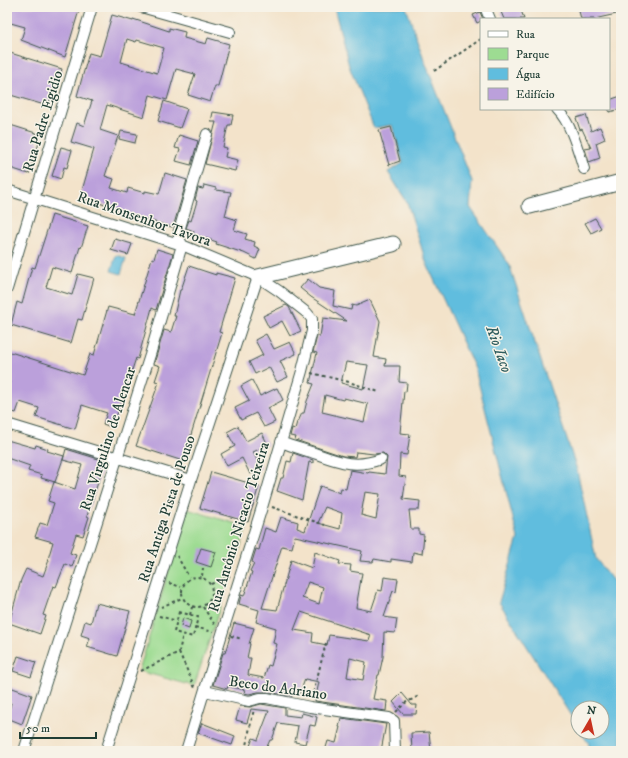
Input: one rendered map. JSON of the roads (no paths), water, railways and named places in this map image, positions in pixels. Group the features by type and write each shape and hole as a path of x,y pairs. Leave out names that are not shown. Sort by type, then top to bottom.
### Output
{"street":[{"name":"Rua Padre Egidio","path":"7,289 92,7"},
{"path":"141,7 230,32"},
{"path":"485,7 490,18"},
{"path":"557,110 561,113 574,138 584,169"},
{"name":"Rua Virgulino de Alencar","path":"24,751 117,458 182,245 179,237 179,231 207,134"},
{"path":"530,206 621,182"},
{"name":"Rua Monsenhor Tavora","path":"7,190 182,245 258,277 307,312"},
{"path":"258,277 393,244"},
{"name":"Rua Antiga Pista de Pouso","path":"106,751 191,480 258,277"},
{"name":"Rua Antônio Nicacio Teixeira","path":"186,751 263,504 302,371 312,331 312,319 307,312"},
{"path":"7,424 191,480"},
{"path":"281,442 334,461 348,464 362,464 381,459"},
{"name":"Beco do Adriano","path":"205,691 249,701 267,698 310,707 389,718 394,721 396,751"}],"water":[{"name":"Rio Iaco","path":"334,7 406,7 425,62 472,181 470,207 509,264 577,470 596,559 621,591 621,751 589,751 589,744 586,740 610,740 610,700 570,700 570,714 499,602 518,538 475,369 426,262 407,202 388,172 403,163 392,125 374,128 349,66"},
{"path":"116,255 126,258 121,274 111,271"}]}
